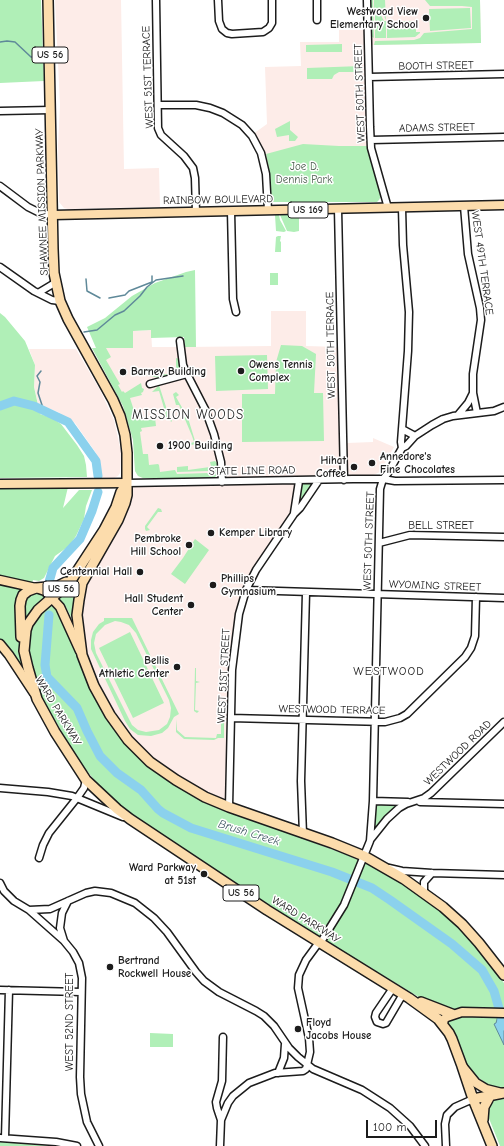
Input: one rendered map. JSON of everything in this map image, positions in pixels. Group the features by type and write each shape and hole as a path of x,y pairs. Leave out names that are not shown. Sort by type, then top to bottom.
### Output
{"highway":[{"name":"SHAWNEE MISSION PARKWAY","path":"48,0 53,249 56,280 60,301 75,333 113,400 120,416 125,435 127,453 127,484"},
{"name":"US 56","path":"38,699 24,651 25,636 28,624 38,610 70,582 110,519 121,492 127,484"},
{"name":"US 56","path":"127,484 127,495 118,520 82,583 78,600 78,615 82,655 94,686 110,715 128,740 150,762 176,780 205,797 303,834 332,843 364,856 386,868 424,892 462,924 480,943 504,975"},
{"path":"24,651 20,634 21,600 25,593 36,588 58,586 66,583 85,555 93,548"},
{"name":"WARD PARKWAY","path":"38,699 55,732 86,780 117,810 256,903 406,996 428,1011 443,1024 449,1033 492,1146"},
{"path":"406,996 452,1014"},
{"path":"473,1099 504,1093"},
{"path":"483,1123 484,1107 490,1096"}],"main road":[{"name":"RAINBOW BOULEVARD","path":"53,215 504,206"},
{"name":"STATE LINE ROAD","path":"0,484 127,484"},
{"path":"0,580 36,588 45,592 52,598 60,607 82,655"},
{"name":"WARD PARKWAY","path":"0,644 38,699"},
{"path":"443,1024 444,1019 452,1014 462,1012 504,1018"},
{"path":"488,1015 504,1013"},
{"name":"US 56","path":"462,1066 476,1083 486,1089 504,1093"}],"street":[{"name":"WEST 51ST TERRACE","path":"156,0 158,128 161,135 184,156 193,168 195,178 196,212"},
{"path":"218,0 219,21 222,29 232,34 262,32 269,28 272,23 272,0"},
{"path":"317,0 317,20"},
{"name":"WEST 50TH STREET","path":"367,0 371,140 373,155 388,208"},
{"name":"BOOTH STREET","path":"369,77 504,74"},
{"path":"158,105 196,105 210,108 223,113 242,125 254,139 261,153 266,174 268,210"},
{"path":"0,110 51,110"},
{"name":"ADAMS STREET","path":"371,140 504,137"},
{"path":"0,186 28,207 40,213 53,215"},
{"name":"WEST 49TH TERRACE","path":"464,206 468,254 480,308 479,330 474,361 473,394 477,413"},
{"name":"WEST 50TH STREET","path":"308,1065 310,1052 309,1038 298,988 301,967 317,945 321,942 339,914 350,893 370,841 373,801 380,543 380,489 383,479 402,448 401,442 409,330 402,208"},
{"name":"WEST 50TH TERRACE","path":"338,209 344,480"},
{"path":"231,211 233,299 236,312"},
{"path":"0,267 38,293 52,300 60,301"},
{"path":"38,293 53,284 56,280"},
{"path":"180,341 183,365 186,374 209,417 221,462 222,482"},
{"path":"150,384 186,374"},
{"path":"458,415 473,394"},
{"path":"402,448 406,446 415,436 432,425 453,416 494,411 504,407"},
{"path":"402,429 415,436"},
{"name":"STATE LINE ROAD","path":"127,484 383,479 395,482 504,480"},
{"name":"WEST 51ST STREET","path":"229,807 232,670 239,614 246,590 256,570 318,480"},
{"name":"WEST 51ST STREET","path":"294,514 299,481"},
{"name":"BELL STREET","path":"380,543 410,535 504,537"},
{"name":"WYOMING STREET","path":"246,590 504,598"},
{"path":"303,834 301,798 306,593"},
{"name":"WESTWOOD TERRACE","path":"231,718 374,722 392,721 406,714 465,658 471,648 475,636 476,597"},
{"name":"WESTWOOD ROAD","path":"370,841 387,819 396,811 406,804 424,798 438,787 504,722"},
{"path":"39,858 49,832 77,798 84,788 86,780"},
{"path":"0,788 48,792 77,798 130,819"},
{"path":"373,801 504,804"},
{"path":"386,868 432,873 504,875"},
{"path":"424,892 424,882 432,873"},
{"path":"0,883 4,891 14,901 29,910 64,941"},
{"path":"29,910 50,909 86,893 95,892 111,893 134,904 154,918 167,932 204,981 219,992 264,1016 274,1026 293,1053 313,1069 362,1090 380,1101 400,1117 425,1146"},
{"name":"WEST 52ND STREET","path":"68,901 62,913 60,928 64,941 74,952 79,963 82,978 81,1094 87,1122 99,1146"},
{"path":"393,988 376,1013 375,1017 377,1022 383,1024 386,1022 406,996"},
{"path":"0,990 81,992"},
{"path":"9,990 3,1138 56,1142 77,1146"},
{"path":"221,1120 216,1102 222,1081 223,1037"},
{"path":"278,1073 284,1058 285,1042"},
{"path":"220,1146 221,1120 228,1103 241,1088 249,1083 278,1073 303,1071 308,1065"},
{"path":"446,1146 445,1124 447,1115 455,1107 473,1099"}],"shaded area":[{"path":"55,0 121,0 124,169 159,168 160,207 68,209 64,208 59,202 58,145 60,105"},
{"name":"Westwood View Elementary School","path":"371,0 480,0 481,43 372,45"},
{"path":"339,30 367,30 370,146 367,146 381,196 271,202 269,168 264,154 253,134 267,124 265,67 301,66 300,42 339,42"},
{"name":"Pembroke Hill School","path":"271,311 306,311 306,346 339,347 344,480 318,481 246,590 234,648 227,802 223,802 150,762 94,686 80,635 82,583 125,503 132,486 143,483 229,478 225,475 222,467 219,443 203,398 187,370 183,348 271,346"},
{"path":"151,330 152,347 178,347 179,359 185,379 197,398 210,429 218,464 218,473 215,477 143,478 138,476 135,471 133,440 128,418 115,389 92,348 133,348 133,331"},
{"path":"29,349 76,349 100,390 114,420 121,452 120,473 118,476 114,478 100,478 96,453 75,423 58,412 38,404 34,387 35,365"},
{"path":"373,438 394,447 380,472 373,475 350,475 348,472 347,443 373,442"}],"green space":[{"path":"0,0 41,0 44,81 0,83"},
{"path":"371,0 373,0 374,38 371,36"},
{"path":"374,0 385,0 386,20 380,9 374,8"},
{"path":"425,0 480,0 481,43 374,45 375,41 414,40 420,38 424,33 472,29 472,7 430,6"},
{"path":"470,8 471,28 430,31 429,9"},
{"path":"375,9 378,10 384,21 386,21 386,38 375,38"},
{"path":"387,21 416,21 416,32 420,33 415,37 387,38"},
{"path":"342,44 342,52 306,52 306,45"},
{"path":"361,66 361,72 339,72 334,75 332,79 307,79 307,68"},
{"path":"290,121 290,130 298,137 295,141 289,141 289,135 277,137 275,129"},
{"name":"Joe D. Dennis Park","path":"303,144 367,146 381,196 379,200 377,202 271,202 269,168 266,154"},
{"path":"275,215 279,215 286,231 276,231"},
{"path":"280,215 299,215 299,231 287,231"},
{"path":"281,236 281,252 275,252 276,237"},
{"path":"195,270 196,347 185,347 184,337 151,338 151,330 133,331 133,348 106,348 111,357 106,360 120,384 118,385 122,392 123,391 125,393 141,383 142,388 144,389 141,393 142,395 130,398 137,420 148,417 149,420 155,418 156,426 141,428 142,431 140,432 143,454 148,454 149,465 158,464 160,472 175,470 177,474 208,473 212,470 210,462 215,461 218,464 218,473 215,477 211,478 143,478 138,476 135,471 133,440 123,406 92,348 96,348 87,327 105,318 132,296 155,283"},
{"path":"270,273 278,273 278,285 270,285"},
{"path":"0,313 25,341 35,365 34,387 40,414 52,418 61,424 77,445 84,456 87,477 0,478"},
{"path":"281,345 302,346 316,354 314,393 323,393 324,441 242,442 242,394 275,394 276,362"},
{"name":"Owens Tennis Complex","path":"267,355 268,389 216,391 215,356"},
{"path":"176,358 179,359 182,370 179,373 159,378 146,375 172,374 173,371 176,370"},
{"path":"159,385 172,421 171,422 169,417 161,417 166,415 159,391 152,392"},
{"path":"176,392 179,395 176,397 188,418 196,444 191,445 191,443 194,442 179,405 176,405 173,394"},
{"path":"188,466 188,470 210,467 210,470 177,472 177,467"},
{"path":"312,483 313,485 298,506 300,485"},
{"path":"0,487 68,487 63,508 79,490 92,490 86,506 84,519 76,536 69,546 55,556 44,578 39,581 33,580 32,584 0,577"},
{"path":"158,508 161,509 162,512 158,512 147,527 150,530 146,531 145,526"},
{"path":"195,539 209,550 185,584 171,574"},
{"path":"84,570 75,625 66,607 59,598 75,583"},
{"path":"0,583 25,590 19,638 22,667 0,639"},
{"path":"31,592 38,592 46,598 32,609 24,621 22,602"},
{"path":"52,603 63,620 87,681 103,714 124,742 142,761 186,792 212,805 347,855 374,867 422,896 451,920 472,942 504,983 504,1088 488,1085 474,1074 466,1062 451,1028 442,1017 422,999 328,942 133,818 100,787 79,761 39,693 28,658 27,636 34,617"},
{"path":"104,618 132,618 179,714 174,717 168,728 162,733 151,736 138,735 130,729 125,721 91,649 93,632 99,624 104,621","holes":["115,621 129,625 136,633 169,700 171,708 170,717 167,724 159,730 146,732 138,730 132,725 96,653 94,643 96,634 105,625"]},
{"path":"130,632 164,703 133,718 99,648"},
{"path":"195,668 196,681 200,682 196,683 195,710 199,711 197,713 194,711"},
{"path":"176,719 177,730 185,737 216,738 217,734 221,734 221,723 217,721 224,721 224,738 214,740 184,739 176,732"},
{"path":"375,804 396,805 396,807 376,829 374,827"},
{"path":"150,1033 173,1034 173,1047 150,1047"},
{"path":"504,1099 504,1146 500,1146 486,1111 493,1100"},
{"path":"0,1141 50,1144 65,1146 0,1146"}],"water":[{"path":"499,1012 504,1017 504,1045 494,1024 496,1023"}],"waterway":[{"path":"0,42 15,42 31,57 34,57"},
{"path":"109,298 125,295 129,291 152,282 152,276"},
{"path":"84,332 97,330 115,315 124,311 147,287 156,280 183,276"},
{"path":"86,279 87,291 100,298"},
{"path":"41,371 37,376 40,382 38,393 44,411"},
{"name":"Brush Creek","path":"0,406 14,401 34,406 68,422 96,461 98,476"},
{"name":"Brush Creek","path":"49,582 53,568 80,539 98,492"},
{"name":"Brush Creek","path":"49,615 45,665 47,677 77,708 100,756 117,773 141,790 163,813 191,828 332,872 372,888 452,944 482,970 494,991 504,1026"}],"place":[{"name":"Westwood View Elementary School","path":"426,18"},
{"name":"Owens Tennis Complex","path":"241,371"},
{"name":"Barney Building","path":"123,372"},
{"name":"1900 Building","path":"160,446"},
{"name":"Annedore's Fine Chocolates","path":"372,463"},
{"name":"Hihat Coffee","path":"354,467"},
{"name":"Kemper Library","path":"211,533"},
{"name":"Pembroke Hill School","path":"189,545"},
{"name":"Centennial Hall","path":"140,572"},
{"name":"Phillips Gymnasium","path":"213,585"},
{"name":"Hall Student Center","path":"191,605"},
{"name":"Bellis Athletic Center","path":"177,667"},
{"name":"Ward Parkway at 51st","path":"204,874"},
{"name":"Bertrand Rockwell House","path":"110,967"},
{"name":"Floyd Jacobs House","path":"298,1029"}],"district":[{"name":"MISSION WOODS","path":"188,415"},
{"name":"WESTWOOD","path":"389,672"}]}
